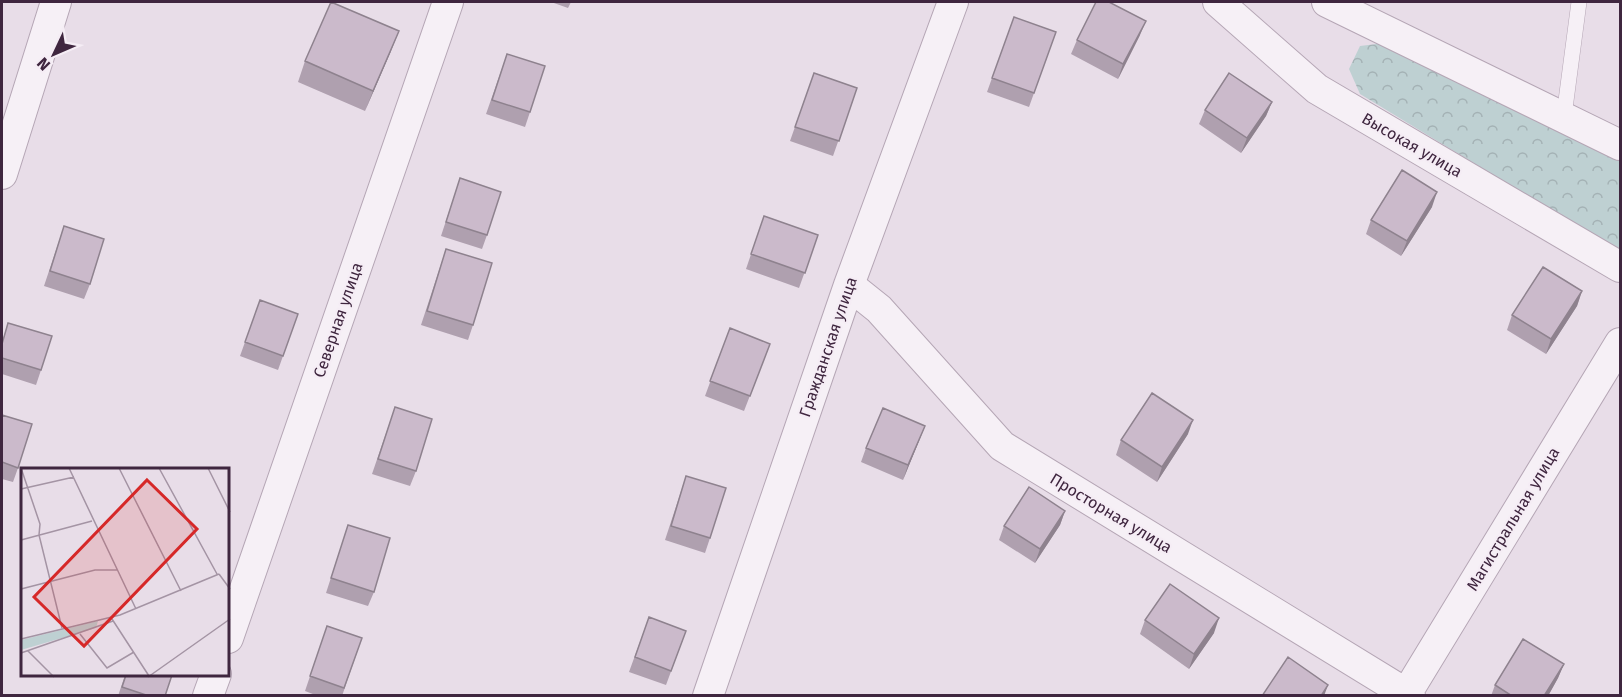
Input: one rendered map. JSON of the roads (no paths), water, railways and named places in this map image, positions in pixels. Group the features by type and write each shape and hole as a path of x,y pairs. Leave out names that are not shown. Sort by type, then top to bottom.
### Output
{"street":[{"path":"2,174 56,2"},
{"name":"Северная улица","path":"230,632 448,2"},
{"name":"Гражданская улица","path":"708,696 849,285 953,2"},
{"path":"1327,2 1620,145"},
{"name":"Высокая улица","path":"1224,3 1317,89 1620,267"},
{"name":"Просторная улица","path":"849,285 879,309 1002,446 1407,695"},
{"name":"Магистральная улица","path":"1407,695 1620,343"},
{"path":"208,696 216,676"}],"lane":[{"path":"1564,116 1579,2"}]}
